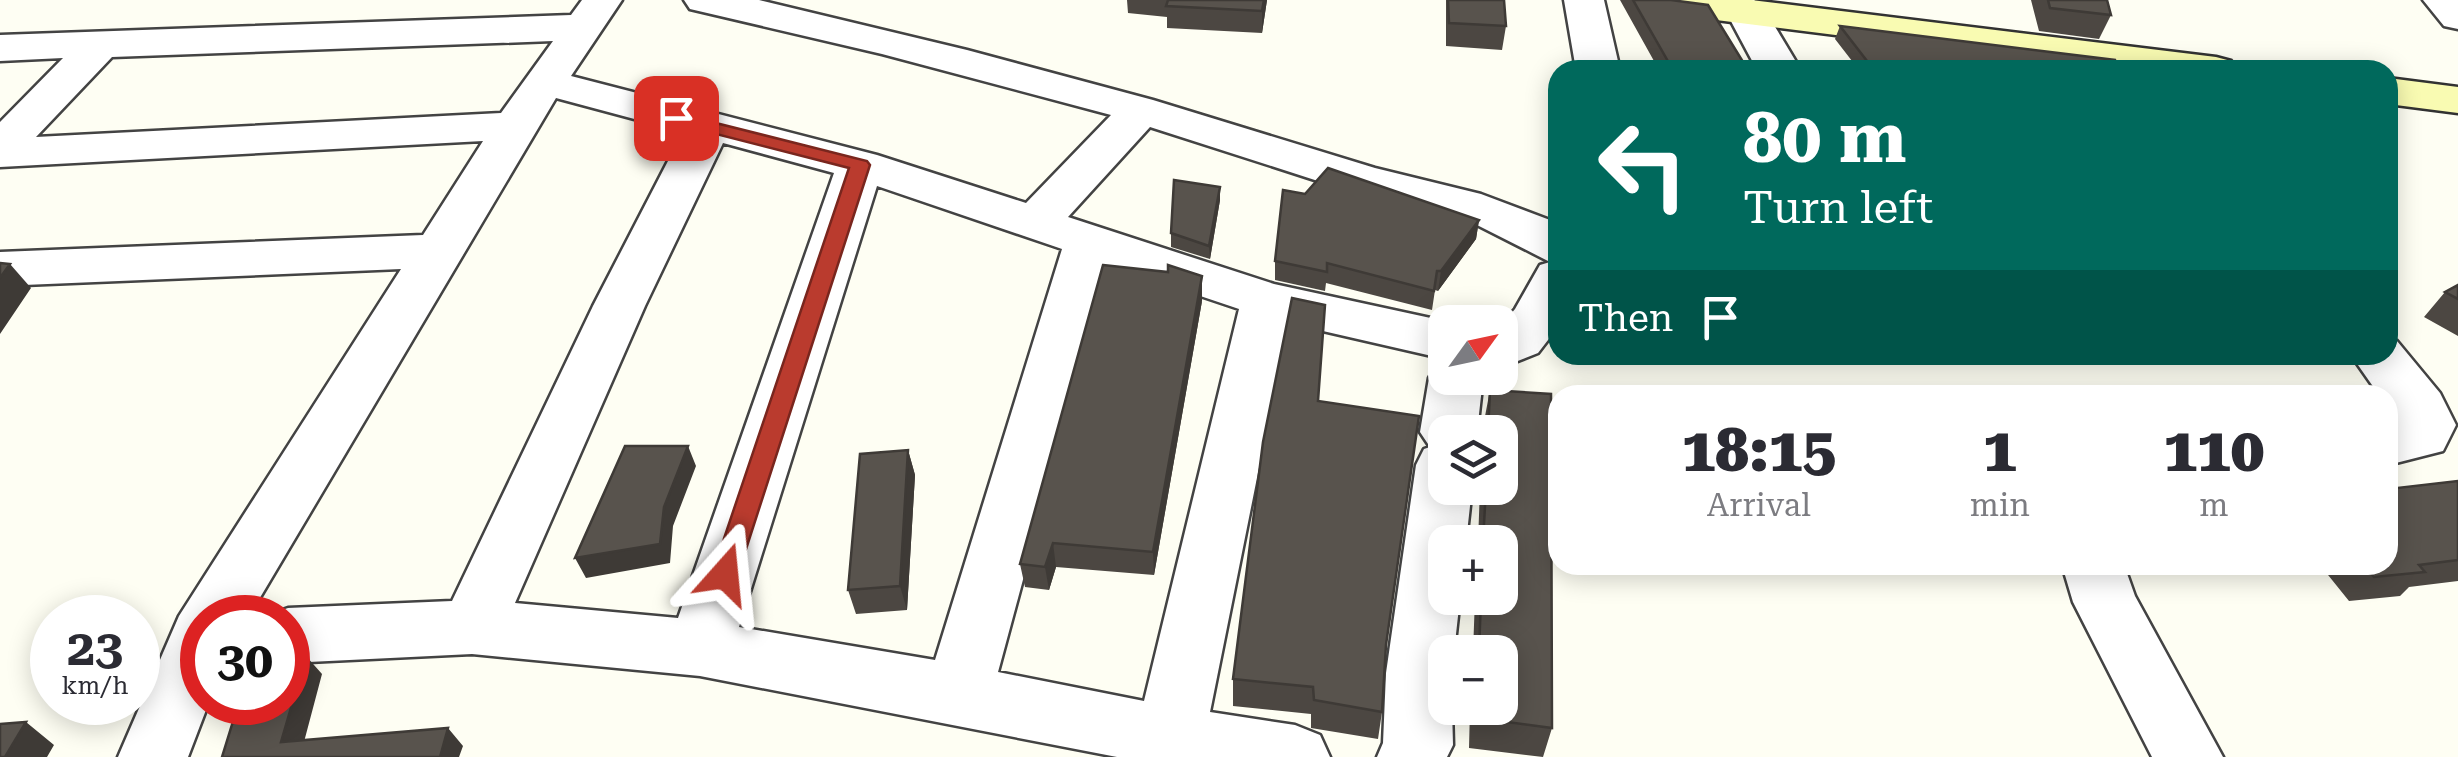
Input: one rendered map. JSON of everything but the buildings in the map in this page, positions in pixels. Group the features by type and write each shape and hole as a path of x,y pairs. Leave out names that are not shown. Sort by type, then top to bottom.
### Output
{"street":[{"path":"704,0 867,37 1140,111 1355,178 1504,218 1548,237"},
{"path":"1584,0 1596,60"},
{"path":"1652,0 2129,60"},
{"path":"2442,0 2458,17"},
{"path":"1745,10 1773,60"},
{"path":"0,48 594,13"},
{"path":"228,595 515,126 594,13"},
{"path":"0,151 101,44"},
{"path":"548,83 860,165 1266,300 1428,336"},
{"path":"2398,93 2458,100"},
{"path":"1034,223 1140,111"},
{"path":"0,151 515,126"},
{"path":"472,627 619,306 708,127"},
{"path":"700,648 860,165"},
{"path":"958,694 1089,244"},
{"path":"0,269 439,251"},
{"path":"1518,340 1527,332 1548,295"},
{"path":"1170,737 1266,300"},
{"path":"2386,365 2420,408 2428,425 2423,443"},
{"path":"1412,757 1418,745 1419,674 1440,505"},
{"path":"2097,575 2106,602 2188,757"},
{"path":"310,635 472,627 700,648 1296,757"},
{"path":"153,757 180,693"}],"route":[{"path":"676,118 860,165 725,574"}]}
